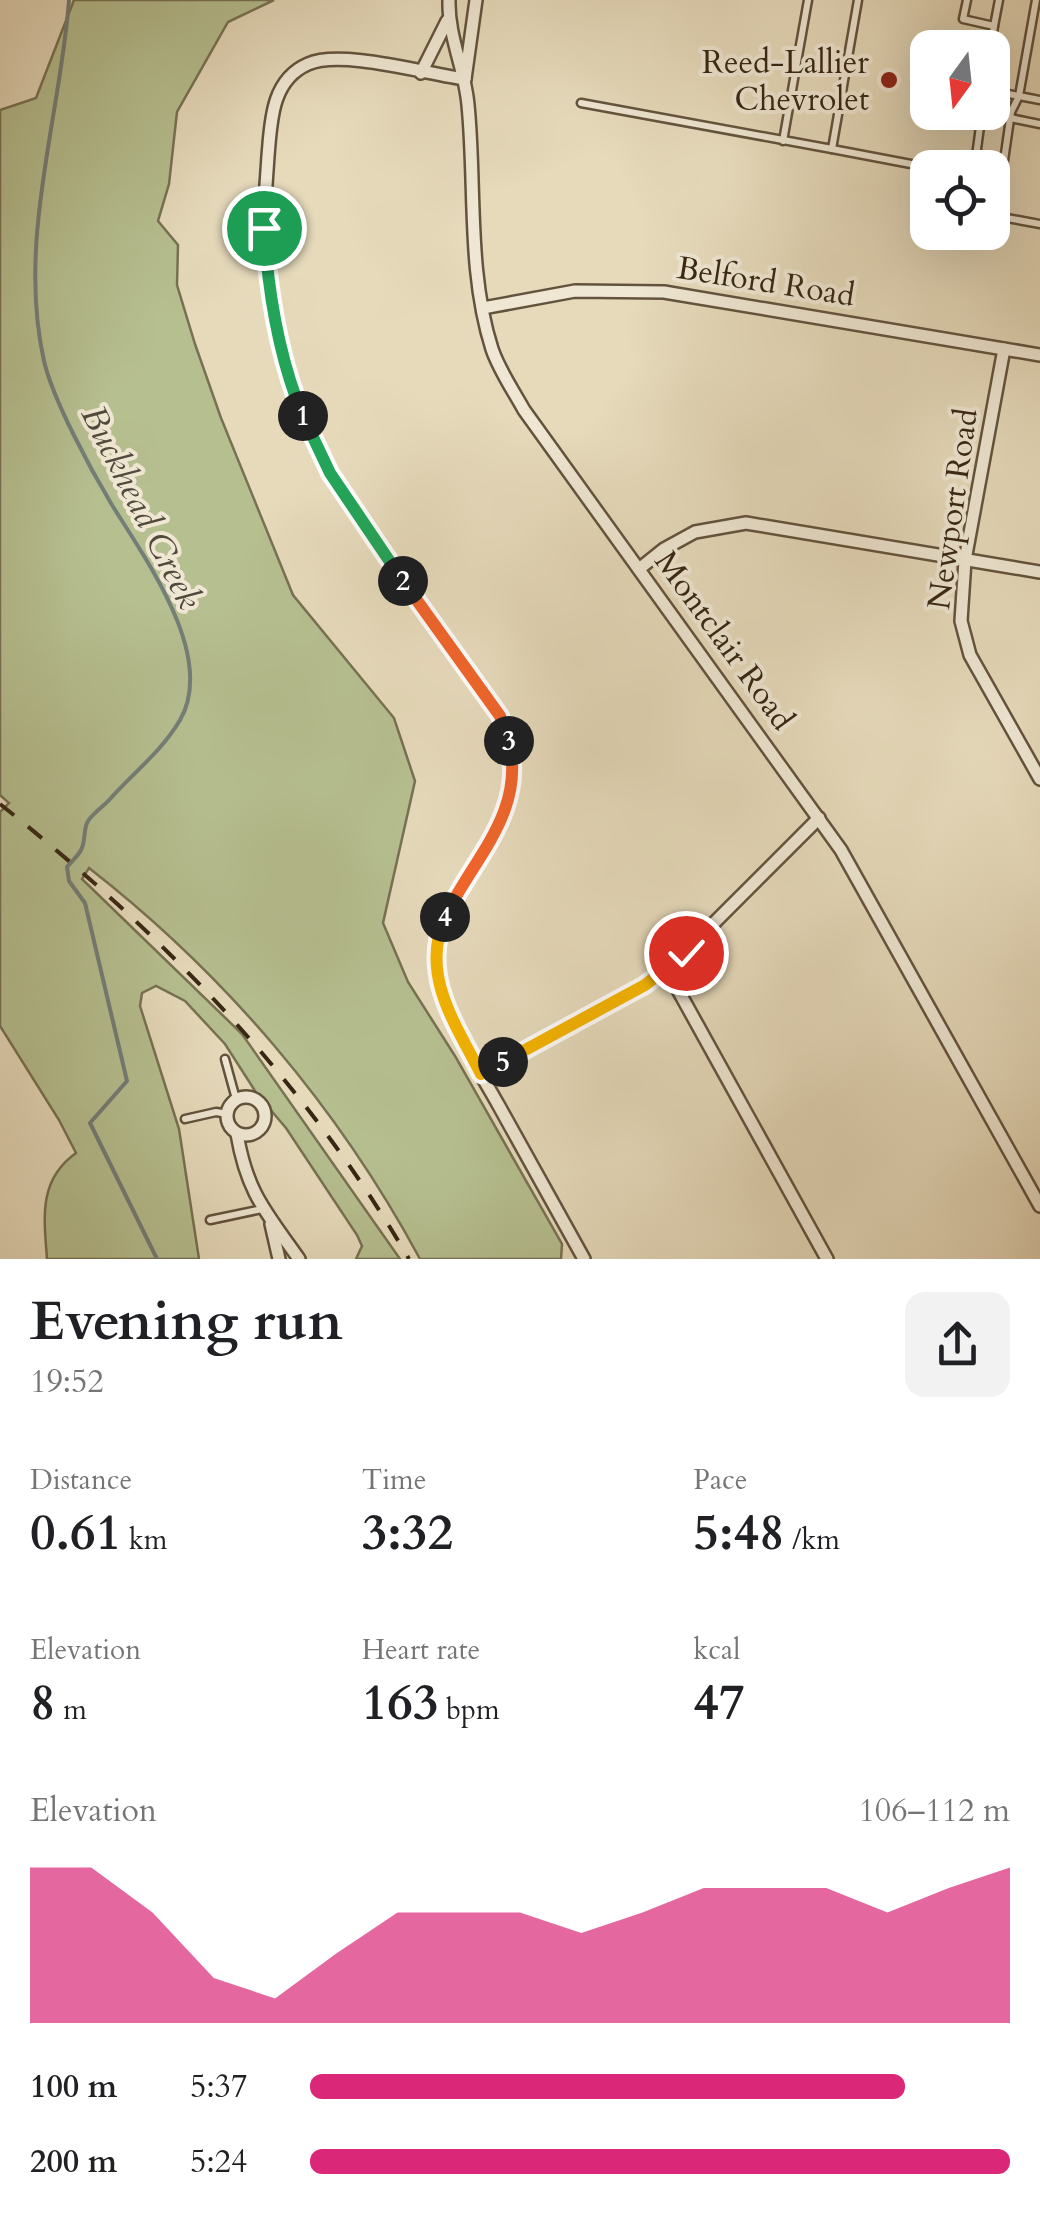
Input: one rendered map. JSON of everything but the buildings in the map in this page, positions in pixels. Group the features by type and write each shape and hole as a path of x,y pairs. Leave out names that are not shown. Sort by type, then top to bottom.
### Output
{"street":[{"name":"Montclair Road","path":"448,0 454,49 466,80"},
{"name":"Montclair Road","path":"476,0 466,80 477,259 494,353 524,410 841,850 1040,1206"},
{"path":"422,73 448,17"},
{"path":"466,80 342,58 313,62 298,69 285,81 274,104 265,192 266,257 283,359 314,442 353,510 500,716 507,732 512,784 504,819 447,912 436,945 439,989 481,1074 584,1259"},
{"name":"Belford Road","path":"483,308 575,291 664,292 1040,356"},
{"name":"Newport Road","path":"1004,349 960,604 970,655 1040,778"},
{"path":"640,570 664,549 695,532 746,522 1040,572"},
{"path":"481,1074 667,970 819,818"},
{"path":"667,970 827,1259"},
{"path":"236,1134 258,1132 266,1116 258,1101 236,1099 228,1114 243,1170 298,1259"},
{"path":"267,1213 279,1259"}],"lane":[{"path":"783,140 808,0"},
{"path":"832,149 858,0"},
{"path":"967,0 964,19 994,26"},
{"path":"993,30 999,0"},
{"path":"1036,0 1019,96 1010,118 1040,124"},
{"path":"1010,95 1040,100"},
{"path":"582,103 910,164"},
{"path":"1010,219 1040,224"},
{"path":"226,1059 236,1099"},
{"path":"185,1119 216,1112 228,1114"},
{"path":"210,1220 267,1213"}],"green space":[{"path":"74,0 274,0 228,22 177,112 169,184 158,221 178,245 177,285 195,344 293,595 394,718 415,781 383,923 408,982 455,1056 562,1244 561,1259 420,1259 353,1149 275,1046 187,952 89,868 82,879 242,1034 400,1259 356,1259 362,1246 357,1235 225,1044 185,1001 156,986 142,993 140,1006 179,1129 199,1259 47,1259 45,1215 49,1188 55,1175 76,1153 0,1026 0,812 9,803 0,795 0,110 36,98"}],"waterway":[{"name":"Buckhead Creek","path":"69,0 38,225 35,271 44,361 55,395 84,454 172,608 189,667 189,695 180,720 156,752 90,818 81,850 67,867 69,881 85,903 127,1081 90,1123 157,1259"}],"railway":[{"path":"0,804 117,904 226,1012 324,1130 409,1259"}],"place":[{"name":"Reed-Lallier Chevrolet","path":"889,80"}],"route":[{"path":"264,228 273,316 283,359 314,442 353,510 500,716 507,732 512,784 504,819 447,912 436,945 439,989 481,1074 645,985 686,953"}]}
